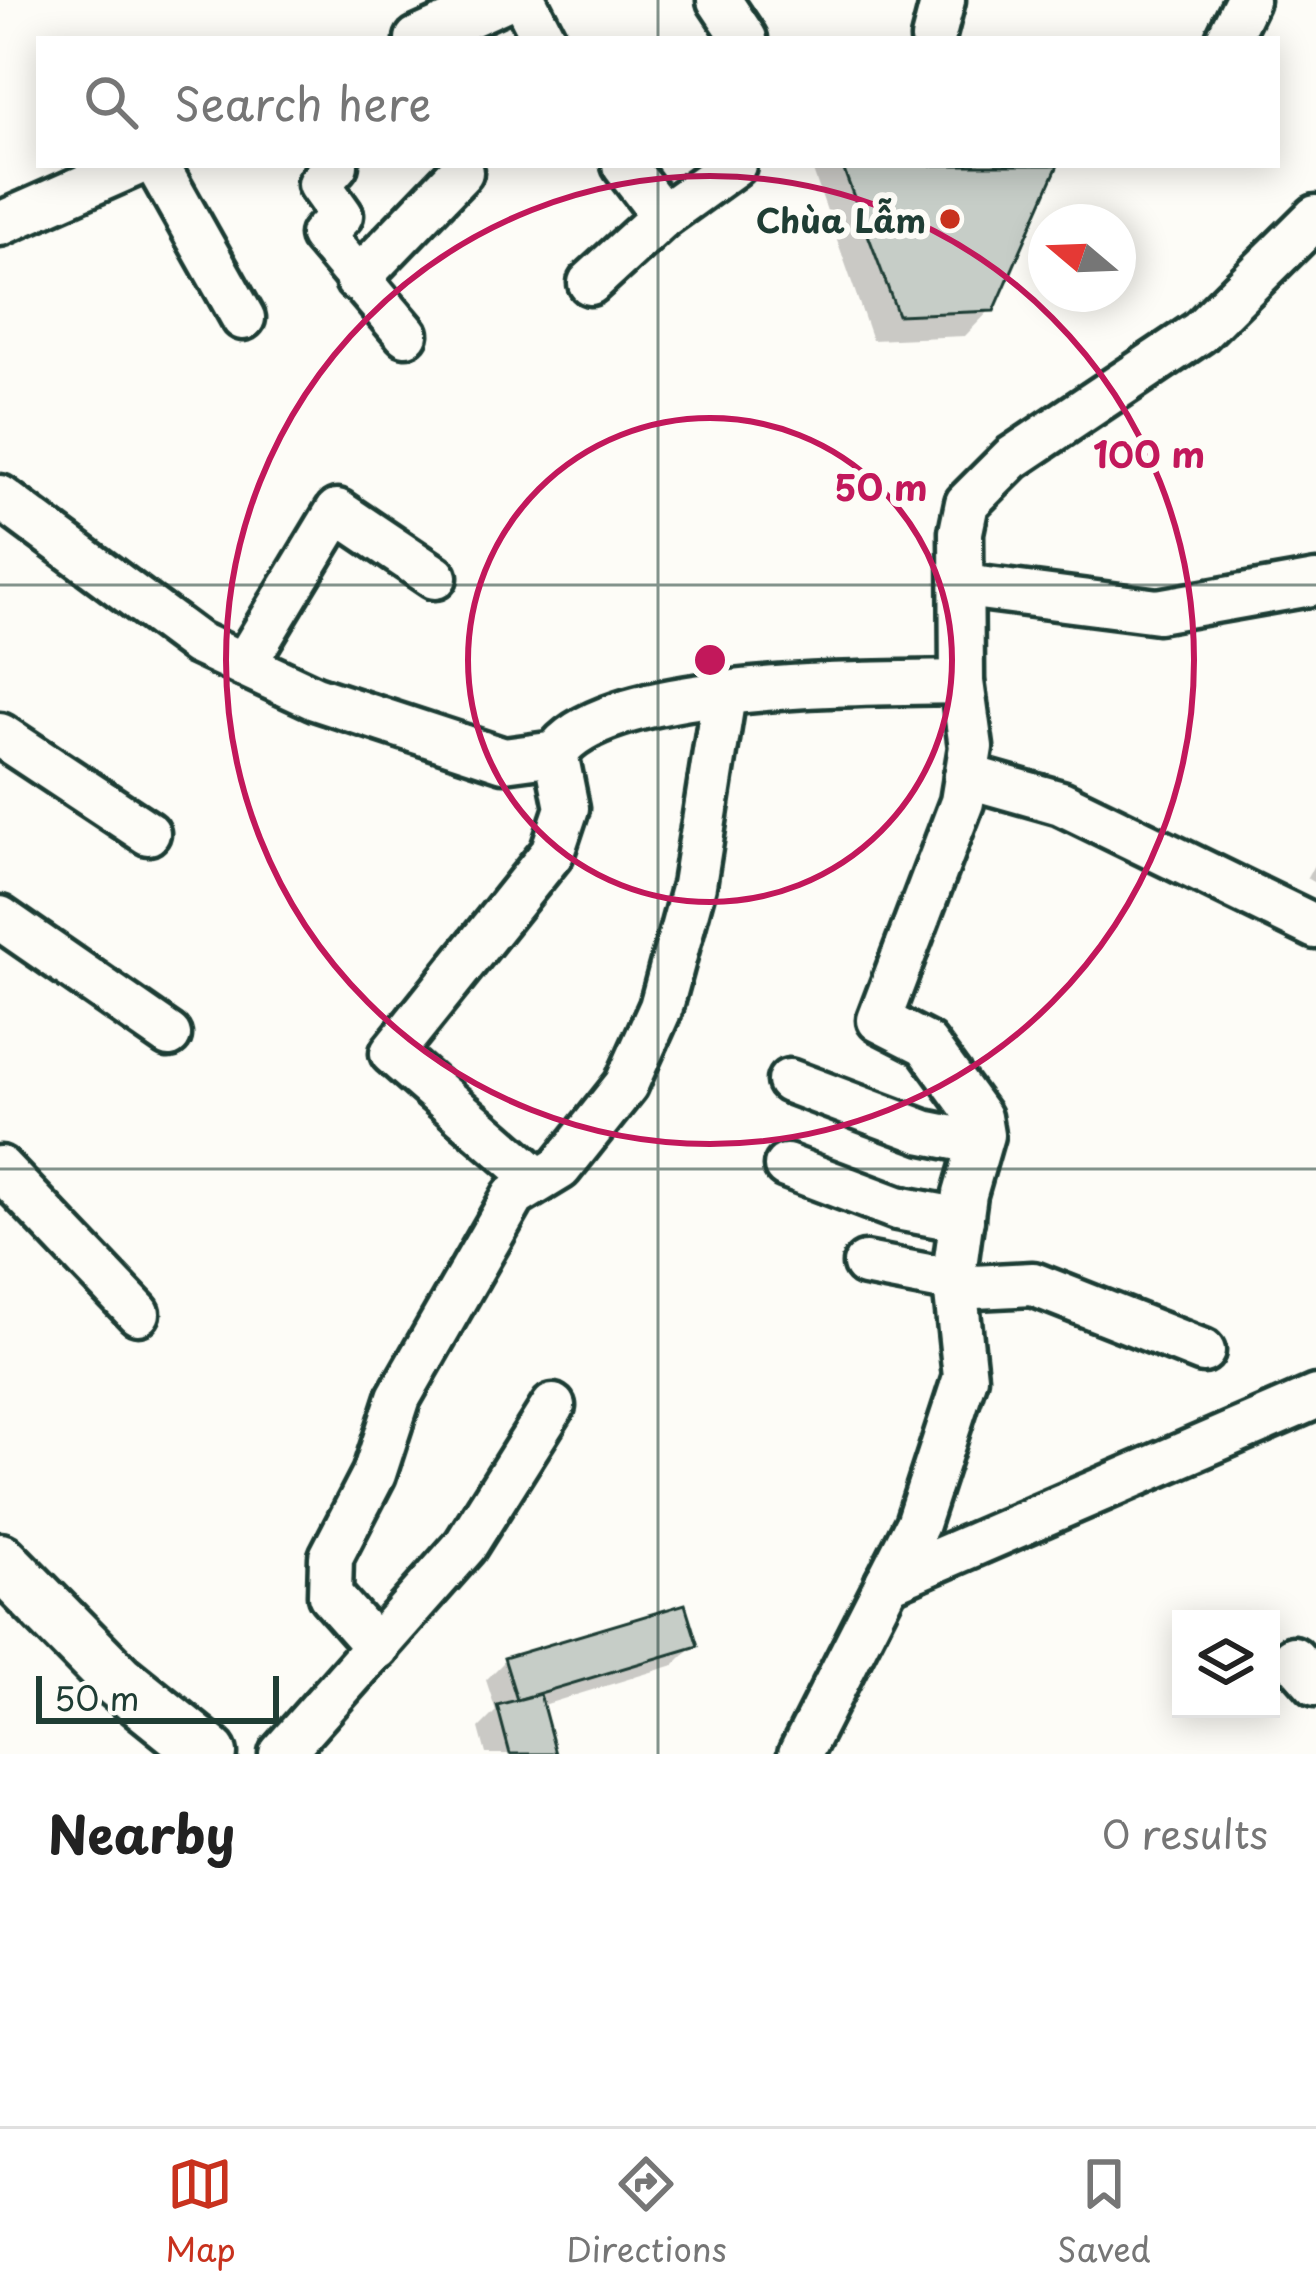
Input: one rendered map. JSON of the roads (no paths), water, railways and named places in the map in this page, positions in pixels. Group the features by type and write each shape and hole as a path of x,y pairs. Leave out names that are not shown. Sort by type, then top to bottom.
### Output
{"main road":[{"path":"0,1561 117,1680 209,1754"}],"street":[{"path":"423,36 504,0"},
{"path":"524,0 542,36"},
{"path":"718,0 743,36"},
{"path":"934,36 943,0"},
{"path":"1229,36 1247,0"},
{"path":"0,224 127,168"},
{"path":"159,168 243,318"},
{"path":"333,168 319,184 341,214 322,235 406,334"},
{"path":"626,168 663,216"},
{"path":"590,283 663,216 730,168"},
{"path":"358,280 461,172"},
{"path":"800,1754 917,1524 965,1376 954,1285 979,1143 979,1117 926,1045 879,1020 962,802 970,747 962,682 961,532 968,502 992,473 1200,332 1316,217"},
{"path":"0,497 197,643 315,698 504,760 556,752 566,738 595,718 724,695 962,682"},
{"path":"244,664 337,512 435,577"},
{"path":"964,586 1157,611 1316,584"},
{"path":"377,1648 330,1595 326,1585 331,1557 374,1474 399,1396 514,1196 560,1168 626,1085 661,1006 694,884 724,695"},
{"path":"0,735 148,833"},
{"path":"538,1180 392,1053 552,853 567,808 556,752"},
{"path":"966,776 1061,803 1316,927"},
{"path":"5,932 170,1035"},
{"path":"790,1081 924,1132 979,1143"},
{"path":"786,1166 897,1208 962,1220"},
{"path":"0,1168 138,1313"},
{"path":"866,1264 954,1285 1034,1284 1203,1351"},
{"path":"887,1582 1316,1397"},
{"path":"281,1754 465,1546 553,1406"}],"place":[{"name":"Chùa Lẫm","path":"950,219"}]}
